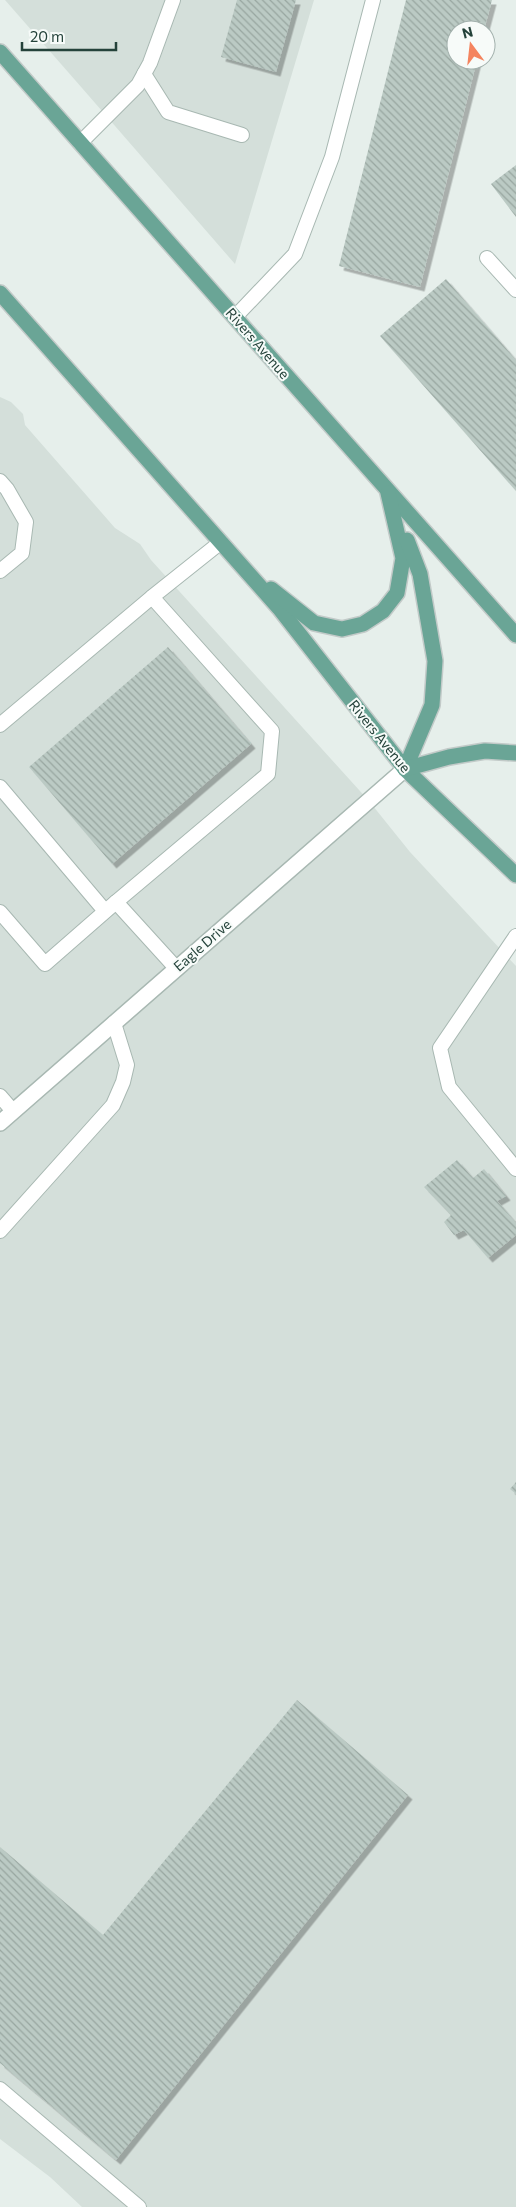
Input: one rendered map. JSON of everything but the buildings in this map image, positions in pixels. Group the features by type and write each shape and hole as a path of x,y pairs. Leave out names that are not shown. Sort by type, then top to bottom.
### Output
{"main road":[{"name":"Rivers Avenue","path":"0,52 516,635"},
{"name":"Rivers Avenue","path":"0,293 278,608 405,769 516,875"},
{"path":"239,563 314,623 342,629 363,624 383,611 397,593 403,558 387,489"},
{"path":"387,489 420,574 434,661 432,705 405,769"},
{"path":"405,769 449,757 485,751 516,753"}],"street":[{"name":"Eagle Drive","path":"0,1123 405,769"}],"lane":[{"path":"80,142 138,85 173,0"},
{"path":"235,318 295,254 332,156 373,0"},
{"path":"144,74 168,112 242,135"},
{"path":"487,258 516,290"},
{"path":"0,481 7,489 26,522 22,553 0,571"},
{"path":"0,725 220,542"},
{"path":"0,912 45,964 268,774 272,731 152,597"},
{"path":"0,787 111,907 176,968"},
{"path":"516,936 440,1048 450,1086 516,1169"},
{"path":"0,1231 113,1105 123,1082 127,1065 114,1022"},
{"path":"0,1096 13,1111"},
{"path":"0,2089 139,2207"}],"shaded area":[{"path":"5,0 314,0 235,264 82,88"},
{"path":"0,397 11,402 23,414 25,425 115,528 140,544 151,560 369,801 410,852 516,966 516,2207 82,2207 50,2177 0,2139"}]}
